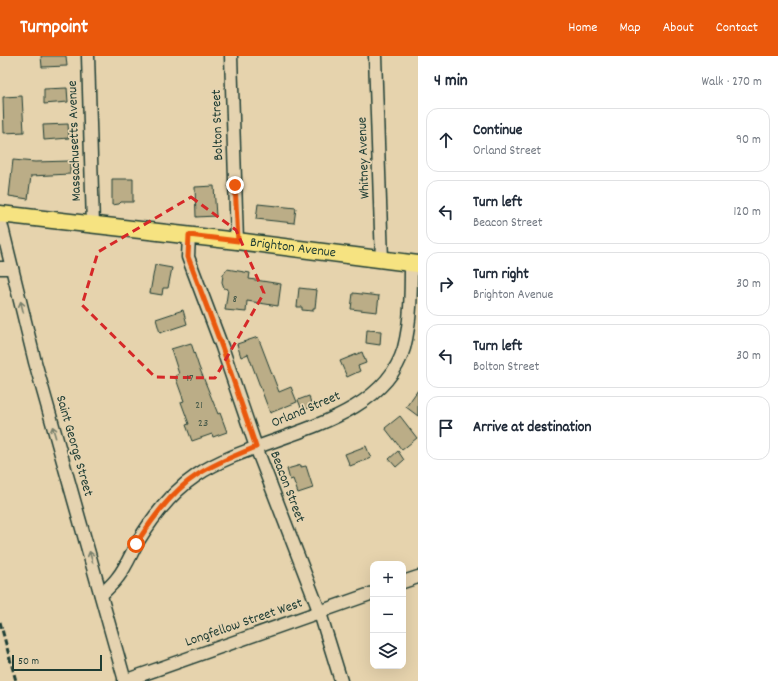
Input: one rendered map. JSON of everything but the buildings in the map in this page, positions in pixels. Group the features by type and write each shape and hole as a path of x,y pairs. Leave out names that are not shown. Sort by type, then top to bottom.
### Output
{"main road":[{"name":"Brighton Avenue","path":"0,214 189,235 415,264"}],"street":[{"name":"Massachusetts Avenue","path":"88,56 93,225"},
{"name":"Bolton Street","path":"230,56 238,241"},
{"name":"Whitney Avenue","path":"375,56 382,260"},
{"name":"Saint George Street","path":"0,219 6,268 102,595 124,681"},
{"name":"Beacon Street","path":"189,235 188,257 222,347 256,447 320,613 341,681"},
{"name":"Orland Street","path":"102,595 119,577 149,524 179,489 196,475 256,447 343,412 362,402 379,388 394,371 403,348 409,322 415,264"},
{"path":"406,581 418,577"},
{"name":"Longfellow Street West","path":"124,681 370,595"}],"highlighted area":[{"path":"191,197 236,230 264,293 215,378 155,377 82,305 98,252"}],"railway":[{"path":"0,622 16,681"}],"route":[{"path":"136,544 149,524 179,489 196,475 256,447 222,347 188,257 189,235 238,241 235,185"}]}
